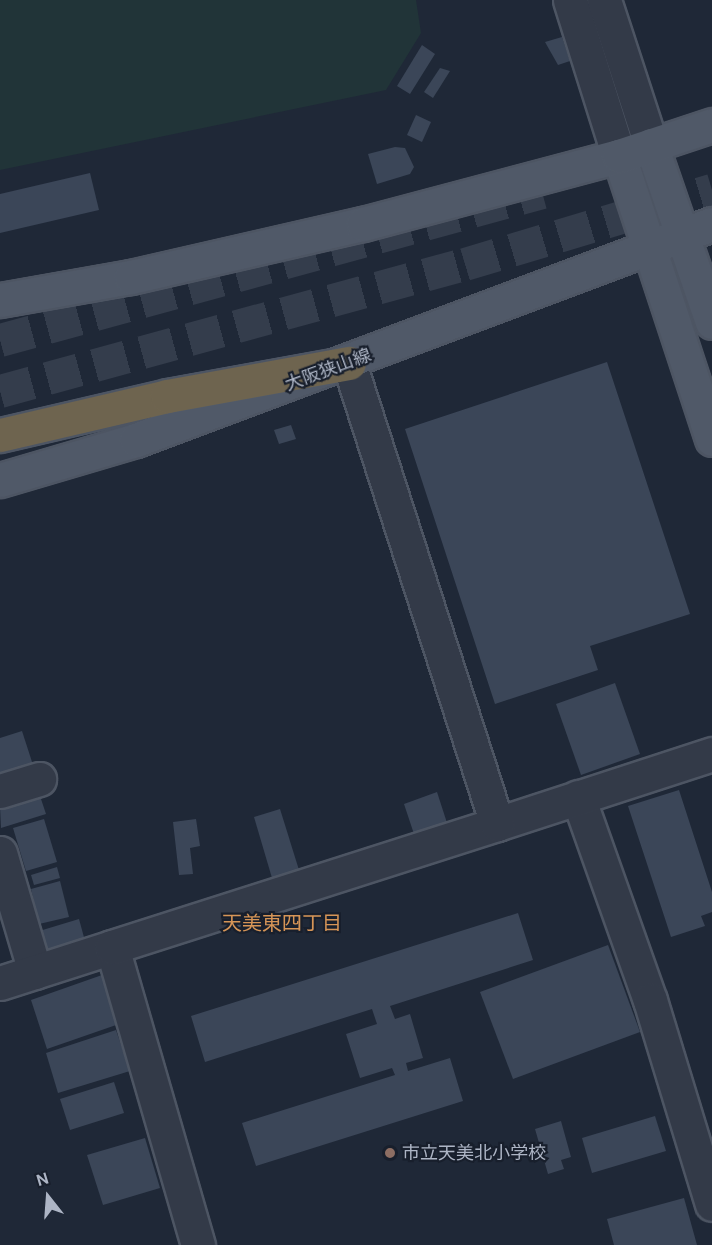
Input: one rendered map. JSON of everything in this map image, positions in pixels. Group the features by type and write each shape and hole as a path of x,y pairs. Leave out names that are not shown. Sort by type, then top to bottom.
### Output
{"highway":[{"path":"0,435 166,396 349,363"}],"main road":[{"path":"0,300 232,255 619,156 712,125"},
{"path":"651,145 698,230 712,322"},
{"path":"619,156 652,248 712,439"},
{"name":"大阪狭山線","path":"0,480 136,440 349,363 698,230"}],"street":[{"path":"570,0 619,156"},
{"path":"604,0 651,145"},
{"path":"349,363 497,824"},
{"path":"0,983 712,754"},
{"path":"0,790 39,779"},
{"path":"578,797 650,1000 712,1204"},
{"path":"0,853 35,972"},
{"path":"112,947 198,1245"}],"green space":[{"path":"0,0 416,0 421,33 386,90 0,170"}],"building":[{"path":"562,37 570,61 558,65 545,42"},
{"path":"422,45 435,54 410,94 397,86"},
{"path":"440,68 450,71 433,98 424,92"},
{"path":"416,115 431,122 422,142 407,135"},
{"path":"395,147 405,148 414,167 410,174 377,184 368,154"},
{"path":"90,173 99,210 0,233 0,194"},
{"path":"607,362 690,614 590,646 598,670 495,704 405,429"},
{"path":"291,425 296,439 279,444 274,430"},
{"path":"615,683 640,754 581,775 556,704"},
{"path":"22,731 34,768 0,779 0,738"},
{"path":"679,790 712,892 712,912 701,916 705,926 671,937 628,806"},
{"path":"437,792 448,826 415,837 404,804"},
{"path":"39,793 46,814 1,828 0,806"},
{"path":"280,809 299,870 272,878 254,817"},
{"path":"44,819 57,862 26,871 13,828"},
{"path":"196,819 200,846 190,848 193,874 179,875 173,822"},
{"path":"57,867 60,878 34,885 31,875"},
{"path":"60,881 69,917 39,924 31,889"},
{"name":"市立天美北小学校","path":"518,913 533,960 390,1006 395,1019 410,1014 423,1058 406,1063 408,1071 450,1058 463,1101 256,1166 242,1123 395,1075 392,1068 360,1078 346,1034 377,1024 372,1009 205,1062 191,1016"},
{"path":"79,919 85,941 42,953 36,932"},
{"path":"608,945 640,1032 513,1079 480,992"},
{"path":"102,975 119,1024 47,1049 31,1000"},
{"path":"116,1030 130,1071 58,1093 46,1053"},
{"path":"114,1082 124,1113 70,1130 60,1099"},
{"path":"655,1116 666,1151 592,1173 582,1138"},
{"path":"561,1121 571,1157 561,1160 564,1169 548,1174 535,1129"},
{"path":"145,1138 160,1188 103,1205 87,1155"},
{"path":"684,1198 697,1245 614,1245 607,1219"}],"tunnel":[{"path":"0,391 465,264 712,190"},
{"path":"0,340 542,192"}],"place":[{"name":"市立天美北小学校","path":"390,1153"}],"district":[{"name":"天美東四丁目","path":"282,923"}]}
